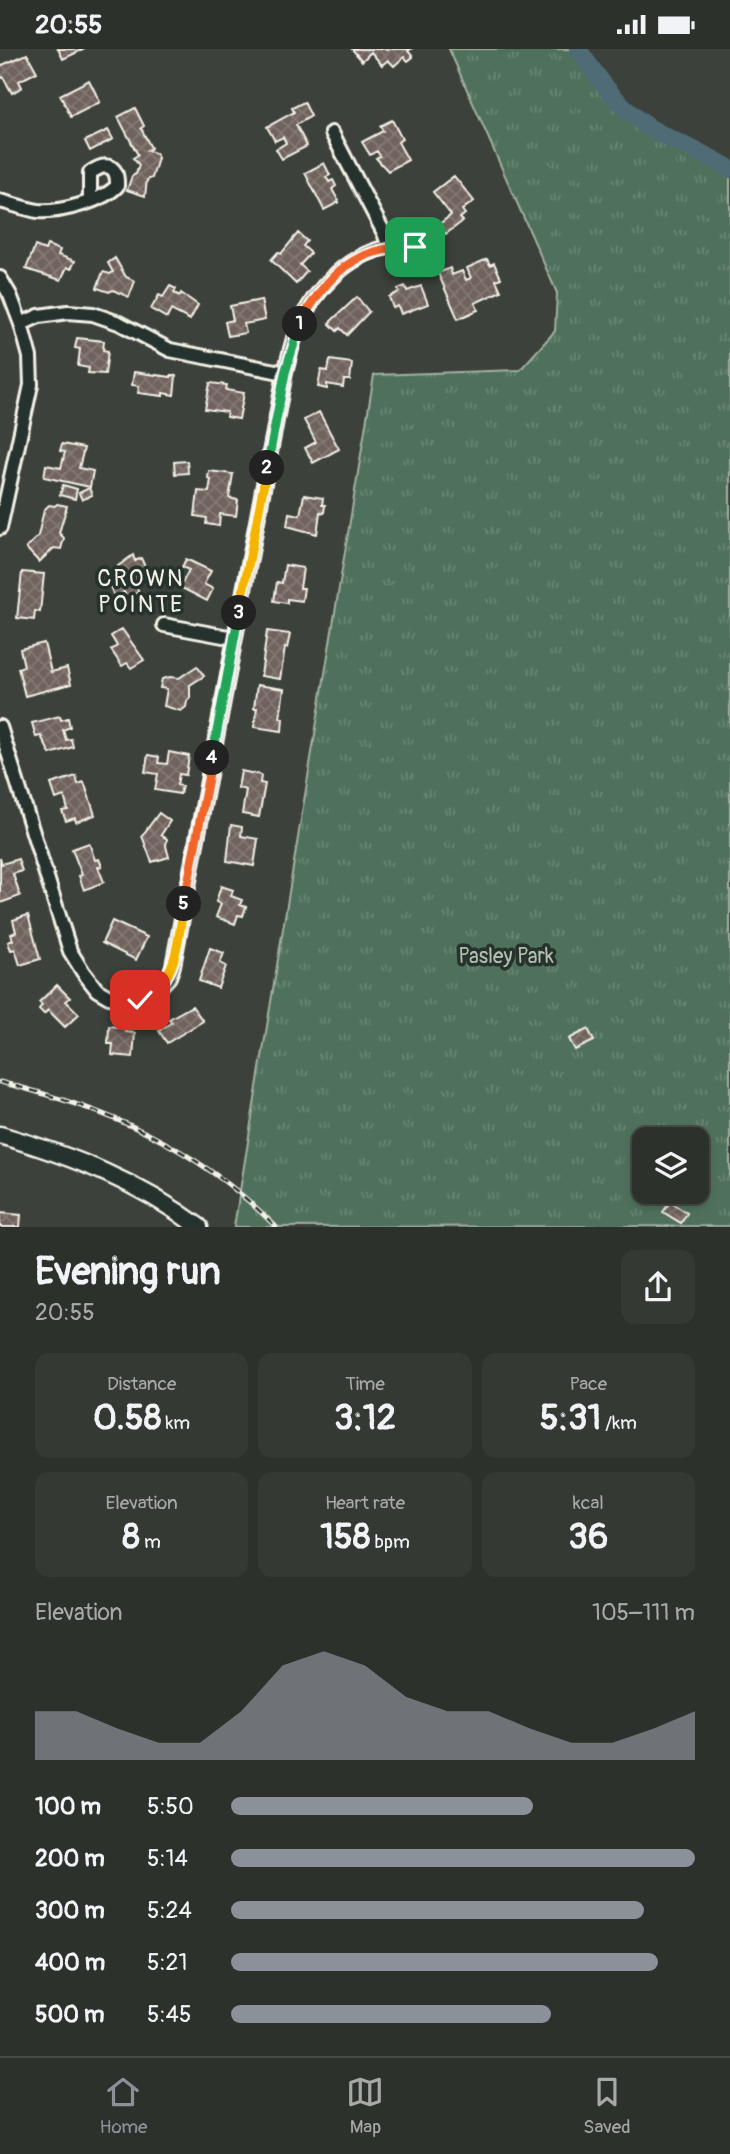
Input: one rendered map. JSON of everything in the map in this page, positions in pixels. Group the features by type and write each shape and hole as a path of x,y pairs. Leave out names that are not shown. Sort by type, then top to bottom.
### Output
{"main road":[{"path":"0,1135 67,1156 113,1175 159,1199 199,1227"}],"street":[{"path":"332,133 389,247"},
{"path":"0,201 44,211 65,209 90,200"},
{"path":"0,727 70,951 97,990 121,1000 140,1000 160,987 169,977 173,966 285,373 298,327 309,306 327,282 344,267 367,254 389,247 415,247"},
{"path":"0,278 21,324 30,357 31,385 1,520"},
{"path":"21,324 39,316 68,312 93,314 119,323 170,350 285,373"},
{"path":"164,625 234,638"}],"green space":[{"name":"Pasley Park","path":"449,49 578,49 609,91 636,118 657,132 730,169 730,1226 234,1227 374,375 520,370 555,331 557,293"}],"building":[{"path":"58,49 84,49 63,59"},
{"path":"352,49 411,49 408,51 413,57 408,61 404,57 394,66 388,60 382,65 371,52 362,61"},
{"path":"27,54 37,72 19,81 22,87 12,93 3,77 0,79 0,66"},
{"path":"89,80 100,102 71,117 60,95"},
{"path":"304,102 311,116 296,125 307,146 282,159 276,149 286,143 283,137 275,141 267,127 294,112 292,108"},
{"path":"135,108 151,148 147,150 155,153 158,158 152,178 147,180 145,196 127,190 139,165 133,158 138,155 118,117"},
{"path":"392,120 402,139 398,142 408,160 388,171 376,158 380,156 377,151 370,155 362,142 383,131 380,126"},
{"path":"108,130 113,139 90,151 85,141"},
{"path":"324,163 330,175 326,177 329,182 333,180 336,186 332,189 339,202 324,210 305,173"},
{"path":"454,176 474,201 462,210 465,214 460,218 463,221 446,234 438,225 451,215 433,192"},
{"path":"298,233 307,241 303,246 311,253 300,265 307,271 296,284 271,260 278,252 281,254"},
{"path":"47,245 60,250 58,255 75,261 71,269 67,267 61,280 26,269 35,246 45,250"},
{"path":"115,258 126,277 135,281 129,297 113,290 109,292 97,288 103,272 113,272 108,263"},
{"path":"487,259 490,265 494,263 501,278 496,280 501,291 475,303 478,310 458,319 438,273 450,268 452,275 462,271 466,280 471,278 467,268"},
{"path":"170,286 176,289 174,293 180,296 181,293 198,305 190,320 171,310 167,318 151,309 159,295 163,297"},
{"path":"405,286 407,291 421,286 428,304 401,314 398,306 393,308 389,297"},
{"path":"357,297 369,312 347,335 340,328 337,331 329,323"},
{"path":"261,300 265,320 244,324 246,333 228,336 225,322 233,320 230,306"},
{"path":"77,338 104,341 103,350 108,351 105,374 88,373 89,368 78,366 80,349 75,348"},
{"path":"330,360 352,363 350,380 344,380 343,387 327,384 327,389 318,387 321,370 328,371"},
{"path":"134,372 176,376 174,395 138,393 139,386 132,385"},
{"path":"210,383 227,385 226,390 244,393 239,419 226,417 227,412 205,409"},
{"path":"319,412 339,449 313,463 305,448 316,442 304,420"},
{"path":"62,444 84,448 79,468 93,471 90,487 44,477 46,465 61,468 65,452 60,451"},
{"path":"187,461 188,473 175,474 174,462"},
{"path":"209,471 233,474 229,498 238,500 236,516 220,514 219,526 206,524 207,518 195,516 198,491 209,492"},
{"path":"63,485 77,489 75,499 60,495"},
{"path":"89,488 92,495 82,500 79,493"},
{"path":"304,495 323,498 324,513 320,512 317,534 287,526 289,513 300,515"},
{"path":"49,505 67,506 59,533 64,538 61,549 54,548 39,562 26,548 38,536 44,510"},
{"path":"133,555 135,561 141,558 149,575 134,582 139,592 127,598 124,592 114,596 109,584 119,579 116,572 120,570 118,566"},
{"path":"186,559 211,571 204,584 213,589 207,601 180,587 189,570 182,567"},
{"path":"285,565 303,568 300,588 304,588 302,601 274,601 277,582 282,583"},
{"path":"22,572 44,574 40,612 35,611 34,620 17,618"},
{"path":"122,629 144,660 131,668 127,663 122,666 111,650 117,646 111,636"},
{"path":"267,631 290,634 280,679 261,676"},
{"path":"44,643 51,672 67,668 71,684 25,696 18,668 24,666 20,649"},
{"path":"197,666 204,676 190,685 190,698 186,707 181,711 164,706 167,689 160,688 162,679 179,678"},
{"path":"257,685 284,689 280,718 283,718 282,731 254,727"},
{"path":"60,716 61,720 68,718 70,727 63,730 66,740 71,739 73,747 50,754 41,736 36,737 32,723"},
{"path":"169,752 189,756 186,775 179,774 177,785 182,786 180,794 155,790 158,774 145,772 148,755 159,757 158,763 167,764"},
{"path":"241,771 261,775 260,783 265,784 259,817 242,814 246,790 238,788"},
{"path":"76,776 78,784 84,782 95,815 76,822 75,818 66,821 62,811 68,810 64,796 56,799 51,784"},
{"path":"159,813 170,821 161,835 167,839 169,857 152,862 142,836"},
{"path":"231,825 242,827 241,836 258,839 254,866 227,861"},
{"path":"89,843 95,860 99,859 102,866 98,867 104,882 84,890 79,876 82,875 72,849"},
{"path":"0,858 2,864 18,859 22,871 13,874 20,896 0,903"},
{"path":"221,886 233,890 231,896 242,900 240,905 246,907 243,916 238,915 235,924 216,917 221,904 216,902"},
{"path":"28,915 40,959 20,965 15,949 11,950 8,942 13,940 11,934 16,932 13,920"},
{"path":"112,921 147,937 136,960 102,943"},
{"path":"210,948 224,953 220,963 226,966 218,988 199,981"},
{"path":"57,985 70,998 66,1001 79,1014 65,1027 48,1010 44,1014 39,1009 42,1005 39,1002"},
{"path":"192,1006 203,1021 167,1043 159,1031 172,1022 169,1019"},
{"path":"109,1026 126,1028 125,1032 135,1033 133,1057 112,1055 113,1044 108,1044"},
{"path":"588,1029 594,1041 575,1050 569,1039"},
{"path":"669,1204 673,1204 687,1213 681,1223 663,1212"},
{"path":"0,1213 21,1215 20,1227 0,1227"}],"waterway":[{"path":"578,49 609,91 636,118 657,132 730,169"}],"railway":[{"path":"0,1082 78,1105 149,1134 215,1174 276,1227"}],"district":[{"name":"CROWN POINTE","path":"141,591"}],"route":[{"path":"140,1000 160,987 169,977 173,966 285,373 298,327 309,306 327,282 344,267 367,254 389,247 415,247"}]}
